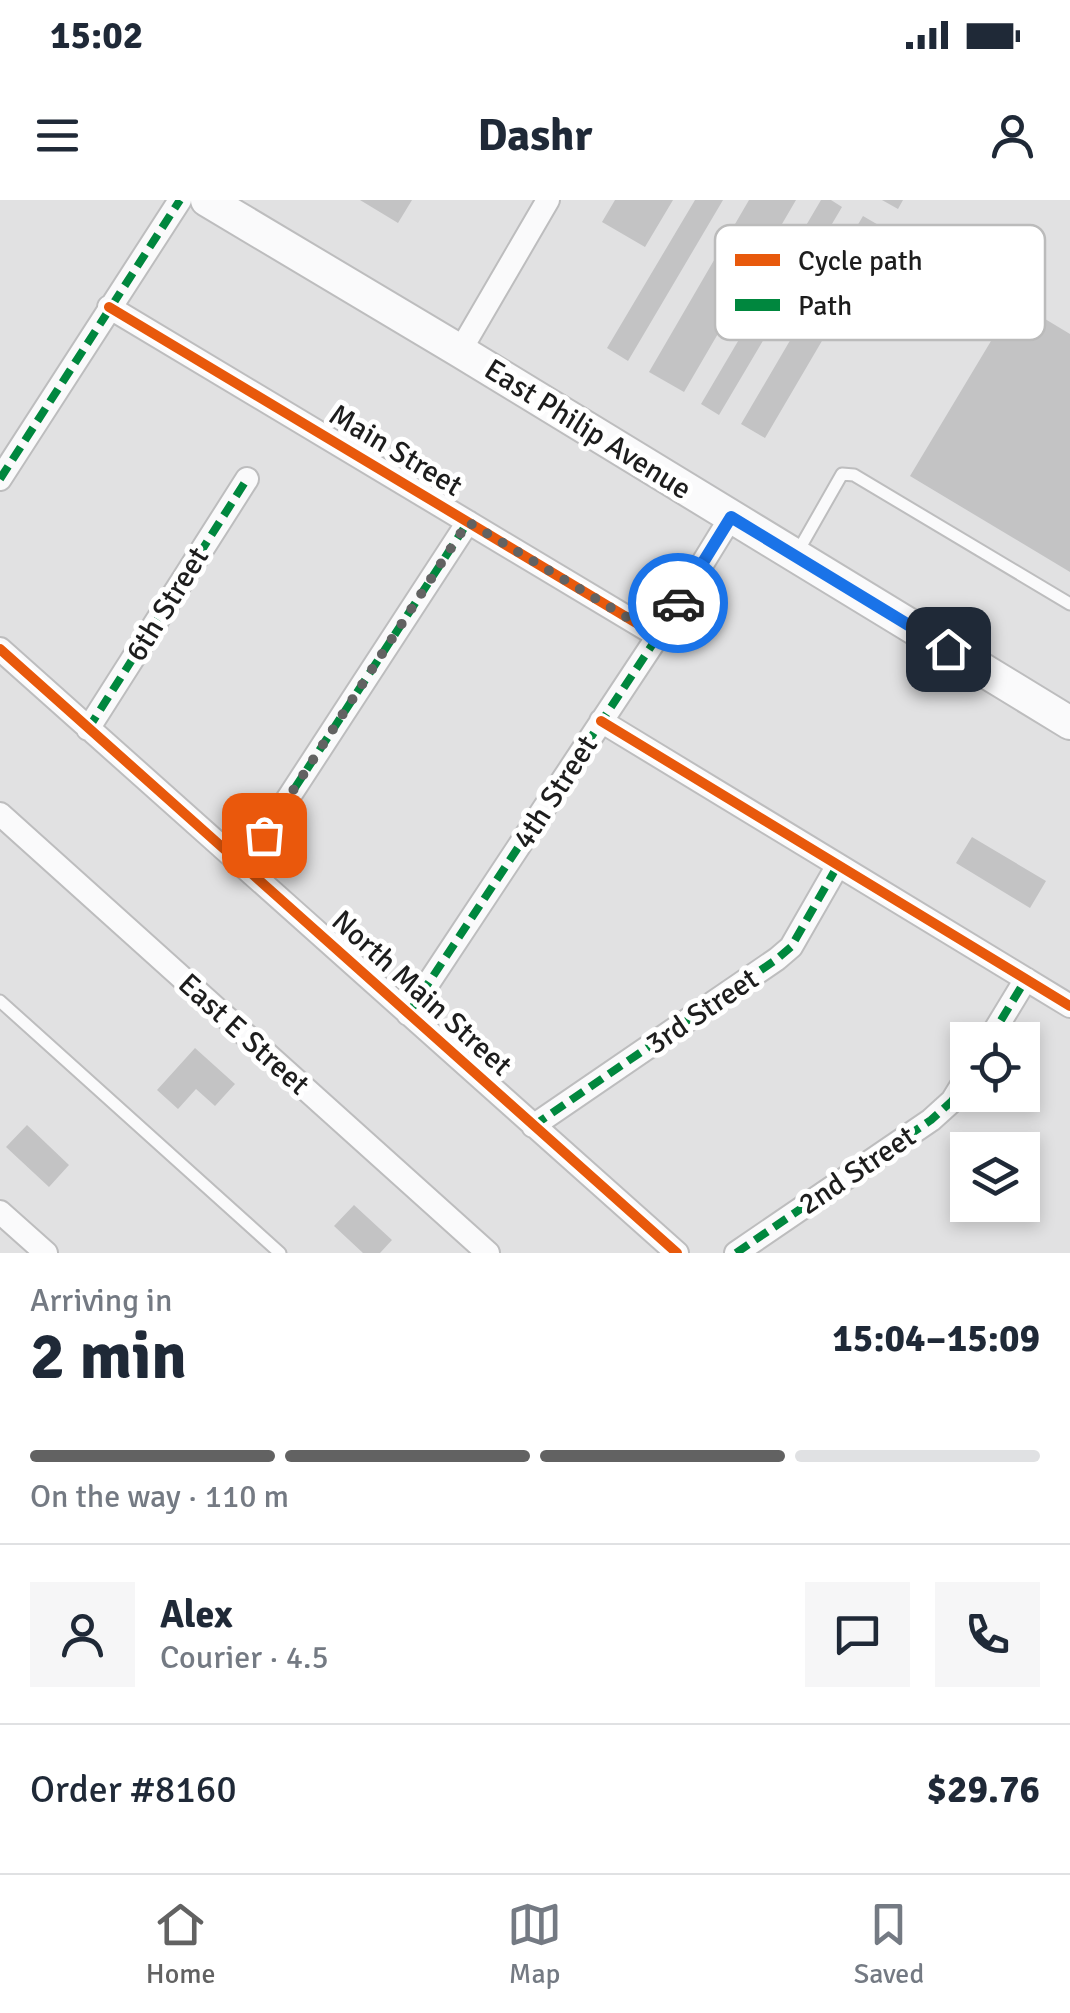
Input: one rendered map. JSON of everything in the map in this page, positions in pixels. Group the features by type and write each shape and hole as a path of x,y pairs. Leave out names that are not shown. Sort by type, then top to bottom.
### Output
{"main road":[{"name":"East Philip Avenue","path":"207,200 1070,723"}],"street":[{"path":"0,479 180,200"},
{"path":"460,351 548,200"},
{"name":"Main Street","path":"110,307 658,636"},
{"name":"6th Street","path":"88,729 246,479"},
{"name":"4th Street","path":"408,1014 658,636 731,517"},
{"path":"244,866 468,522"},
{"name":"North Main Street","path":"0,650 677,1253"},
{"path":"601,720 1070,1006"},
{"name":"East E Street","path":"0,814 488,1253"},
{"name":"3rd Street","path":"533,1126 791,947 838,865"},
{"path":"1000,1022 1026,978"},
{"name":"2nd Street","path":"736,1253 931,1120 950,1102"},
{"path":"0,1212 46,1253"}],"lane":[{"path":"795,556 842,474 854,475 1070,604"},
{"path":"0,1000 280,1253"}],"building":[{"path":"360,200 412,200 398,223"},
{"path":"615,200 673,200 645,247 602,222"},
{"path":"695,200 723,200 628,361 607,348"},
{"path":"749,200 796,200 781,225 734,225"},
{"path":"821,200 831,200 842,207 831,225 806,225"},
{"path":"882,200 903,200 898,209"},
{"path":"863,216 878,225 858,225"},
{"path":"715,258 715,339 684,392 649,372"},
{"path":"1045,319 1070,334 1070,572 910,476 992,340 1045,340"},
{"path":"739,340 763,340 719,415 701,404"},
{"path":"790,340 822,340 765,438 741,424"},
{"path":"972,837 1046,881 1030,908 956,863"},
{"path":"195,1048 235,1084 215,1106 196,1089 178,1109 157,1090"},
{"path":"27,1125 69,1165 49,1187 6,1147"},
{"path":"354,1205 392,1240 380,1253 363,1253 334,1226"}],"marked path":[{"path":"0,479 180,200"},
{"path":"88,729 247,479"},
{"path":"408,1014 658,636 731,517"},
{"path":"244,866 468,522"},
{"path":"533,1126 777,959 791,947 838,865"},
{"path":"1000,1022 1026,979"},
{"path":"736,1253 931,1120 950,1103"}],"cycle path":[{"path":"109,307 658,636"},
{"path":"0,649 677,1253"},
{"path":"601,721 1070,1006"}],"way so far":[{"path":"264,835 468,522 658,636 678,603"}],"route":[{"path":"678,603 731,517 948,649"}]}
